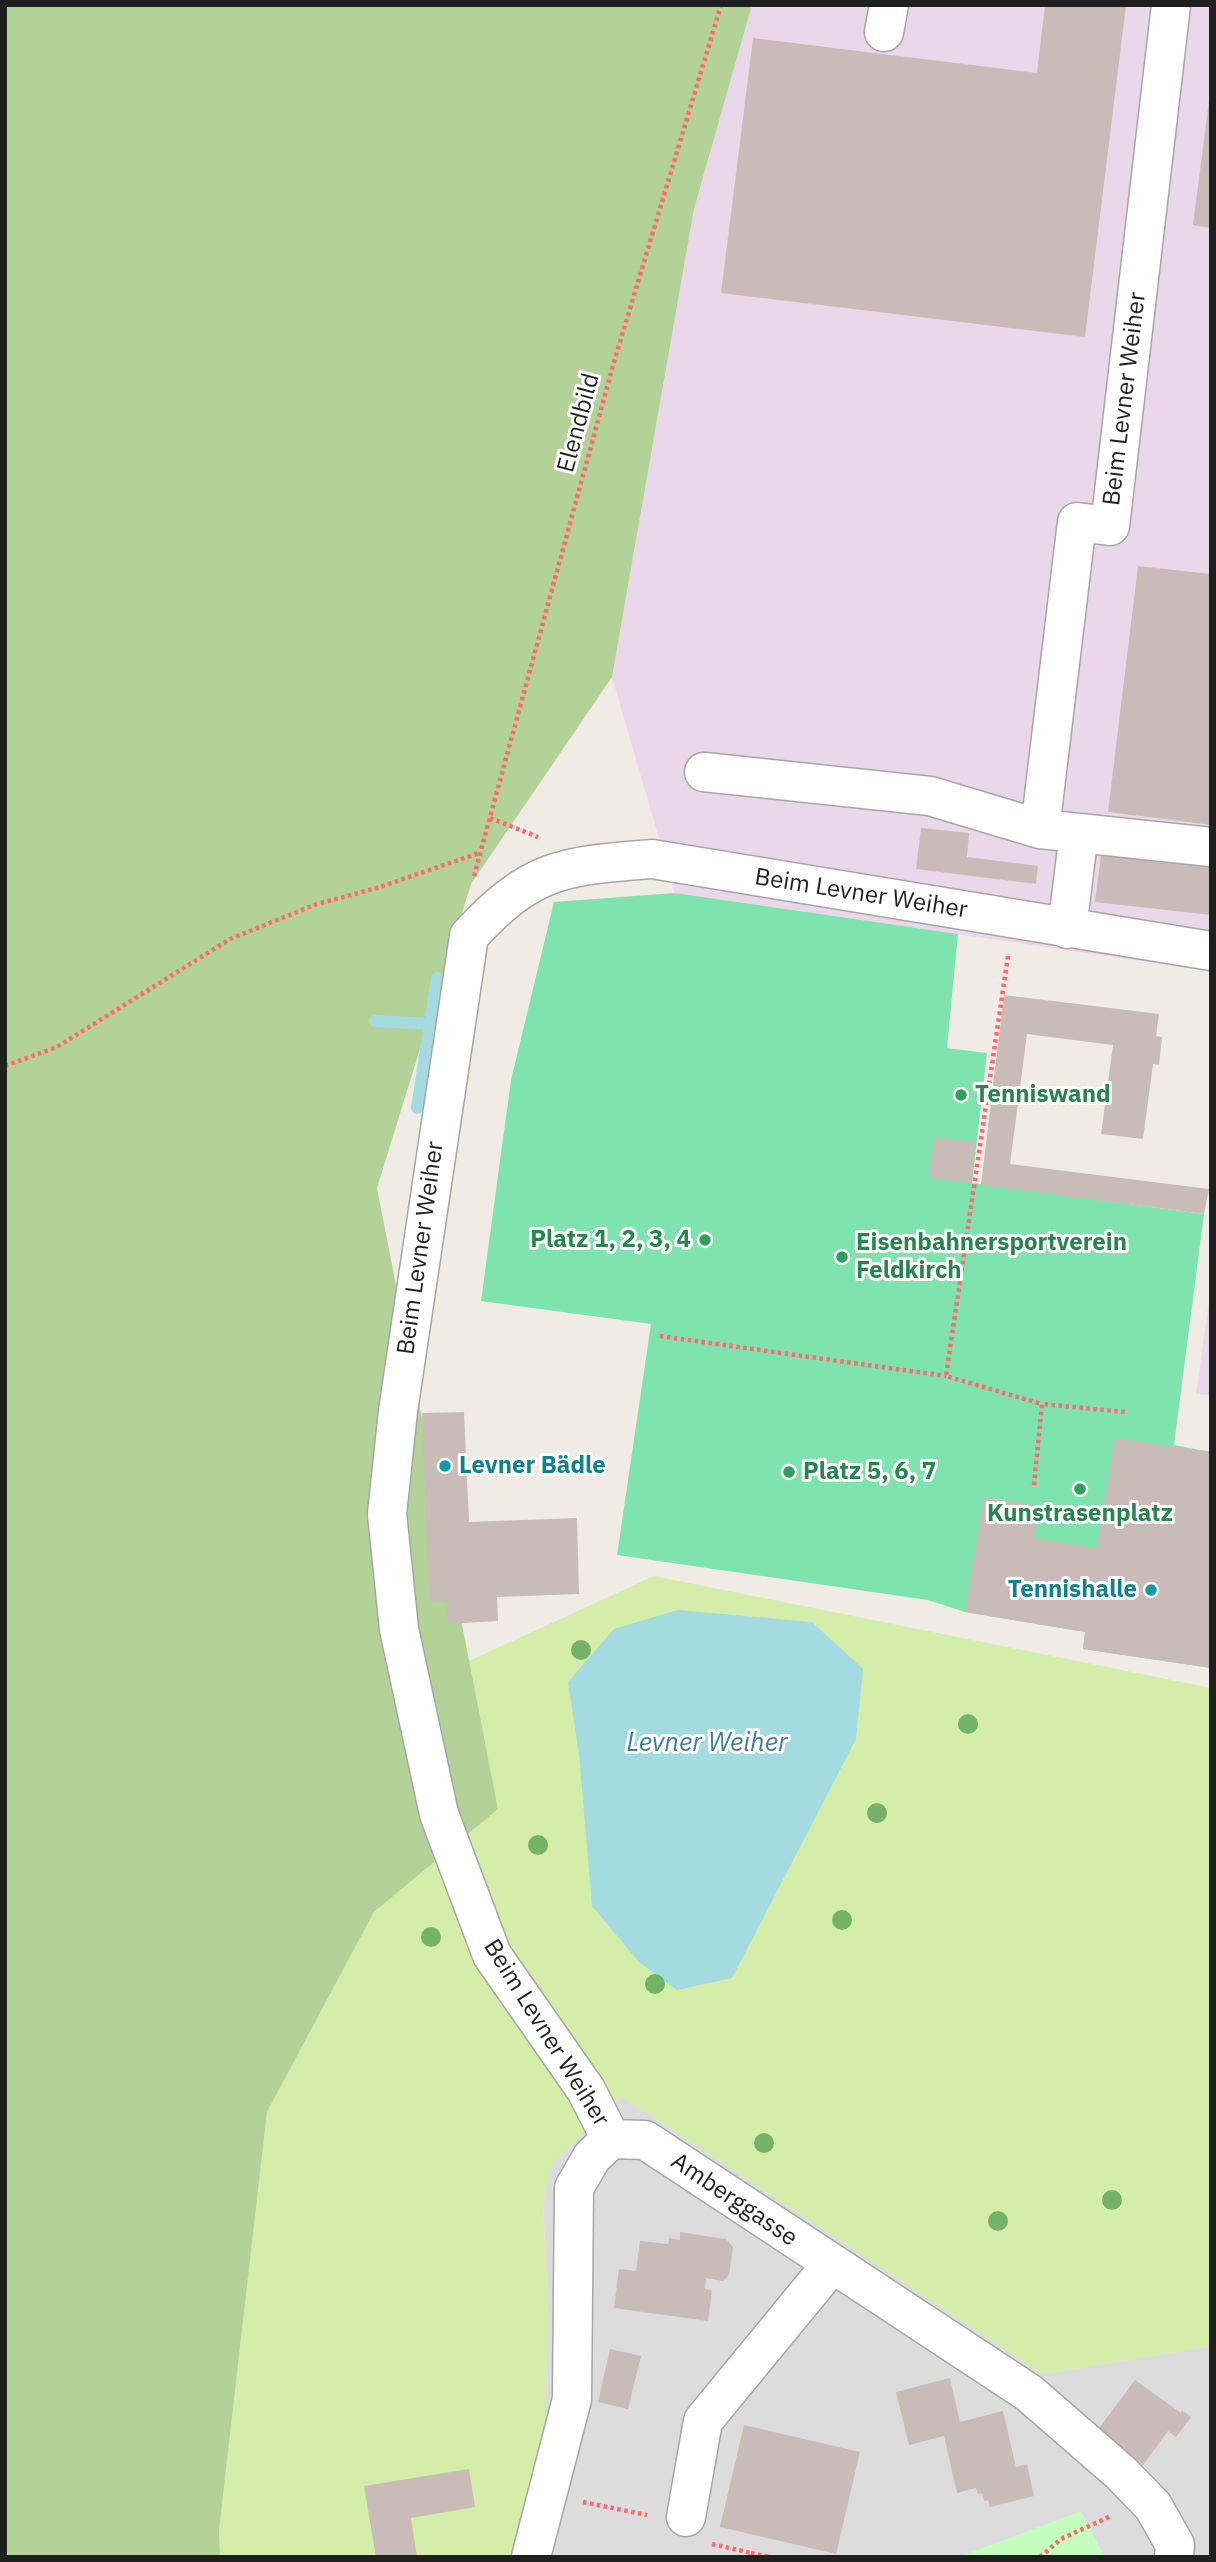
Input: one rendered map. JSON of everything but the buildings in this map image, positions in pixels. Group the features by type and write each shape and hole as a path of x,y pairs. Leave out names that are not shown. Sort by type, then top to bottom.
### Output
{"street":[{"name":"Beim Levner Weiher","path":"1040,829 1077,522 1110,526 1171,5"},
{"path":"704,772 930,796 1040,829 1211,847"},
{"path":"1067,929 1079,833"},
{"name":"Beim Levner Weiher","path":"611,2139 586,2090 492,1955 439,1814 399,1629 387,1514 402,1383 468,936 501,902 538,878 579,865 652,859 1211,951"},
{"path":"531,2557 572,2399 574,2188 593,2157 611,2139"},
{"name":"Amberggasse","path":"611,2139 645,2140 1029,2393 1121,2473 1153,2506 1175,2545 1174,2557"},
{"path":"686,2517 703,2421 832,2264"}],"path":[{"name":"Elendbild","path":"5,1066 57,1047 230,939 317,904 377,888 480,852 614,362 720,5"},
{"path":"946,1376 1013,920"},
{"path":"660,1336 946,1376 1042,1404 1125,1412"},
{"path":"1034,1485 1042,1404"},
{"path":"1040,2557 1061,2539 1119,2513 1141,2520 1153,2506"},
{"path":"751,2553 769,2557"}],"shaded area":[{"path":"752,5 1211,5 1211,971 675,893 612,677 694,209"},
{"path":"1211,1287 1211,1395 1196,1394"},
{"path":"621,2096 1043,2374 1211,2346 1211,2557 521,2557 548,2312 543,2203 551,2164"}],"green space":[{"path":"5,5 752,5 694,209 612,677 471,884 377,1188 498,1809 374,1912 267,2112 219,2530 220,2557 5,2557"},
{"name":"Eisenbahnersportverein Feldkirch","path":"675,893 958,934 947,1048 987,1053 972,1183 1204,1214 1174,1445 1211,1452 1211,1668 1083,1649 1085,1632 965,1612 928,1600 617,1555 651,1324 481,1301 511,1080 554,902"},
{"path":"654,1576 1211,1688 1211,2346 1043,2374 621,2096 551,2165 543,2203 548,2312 545,2436 513,2557 220,2557 219,2530 267,2112 374,1912 498,1809 469,1661"},
{"path":"1081,2511 1105,2557 964,2555"}],"water":[{"name":"Levner Weiher","path":"678,1610 812,1622 863,1669 856,1739 732,1978 677,1990 639,1962 592,1906 579,1754 568,1682 614,1629"}],"waterway":[{"path":"417,1108 437,978"},
{"path":"375,1021 429,1024"}],"place":[{"name":"Tenniswand","path":"961,1095"},
{"name":"Platz 1, 2, 3, 4","path":"705,1240"},
{"name":"Eisenbahnersportverein Feldkirch","path":"842,1257"},
{"name":"Levner Bädle","path":"445,1466"},
{"name":"Platz 5, 6, 7","path":"789,1472"},
{"name":"Kunstrasenplatz","path":"1080,1489"},
{"name":"Tennishalle","path":"1151,1590"}]}
